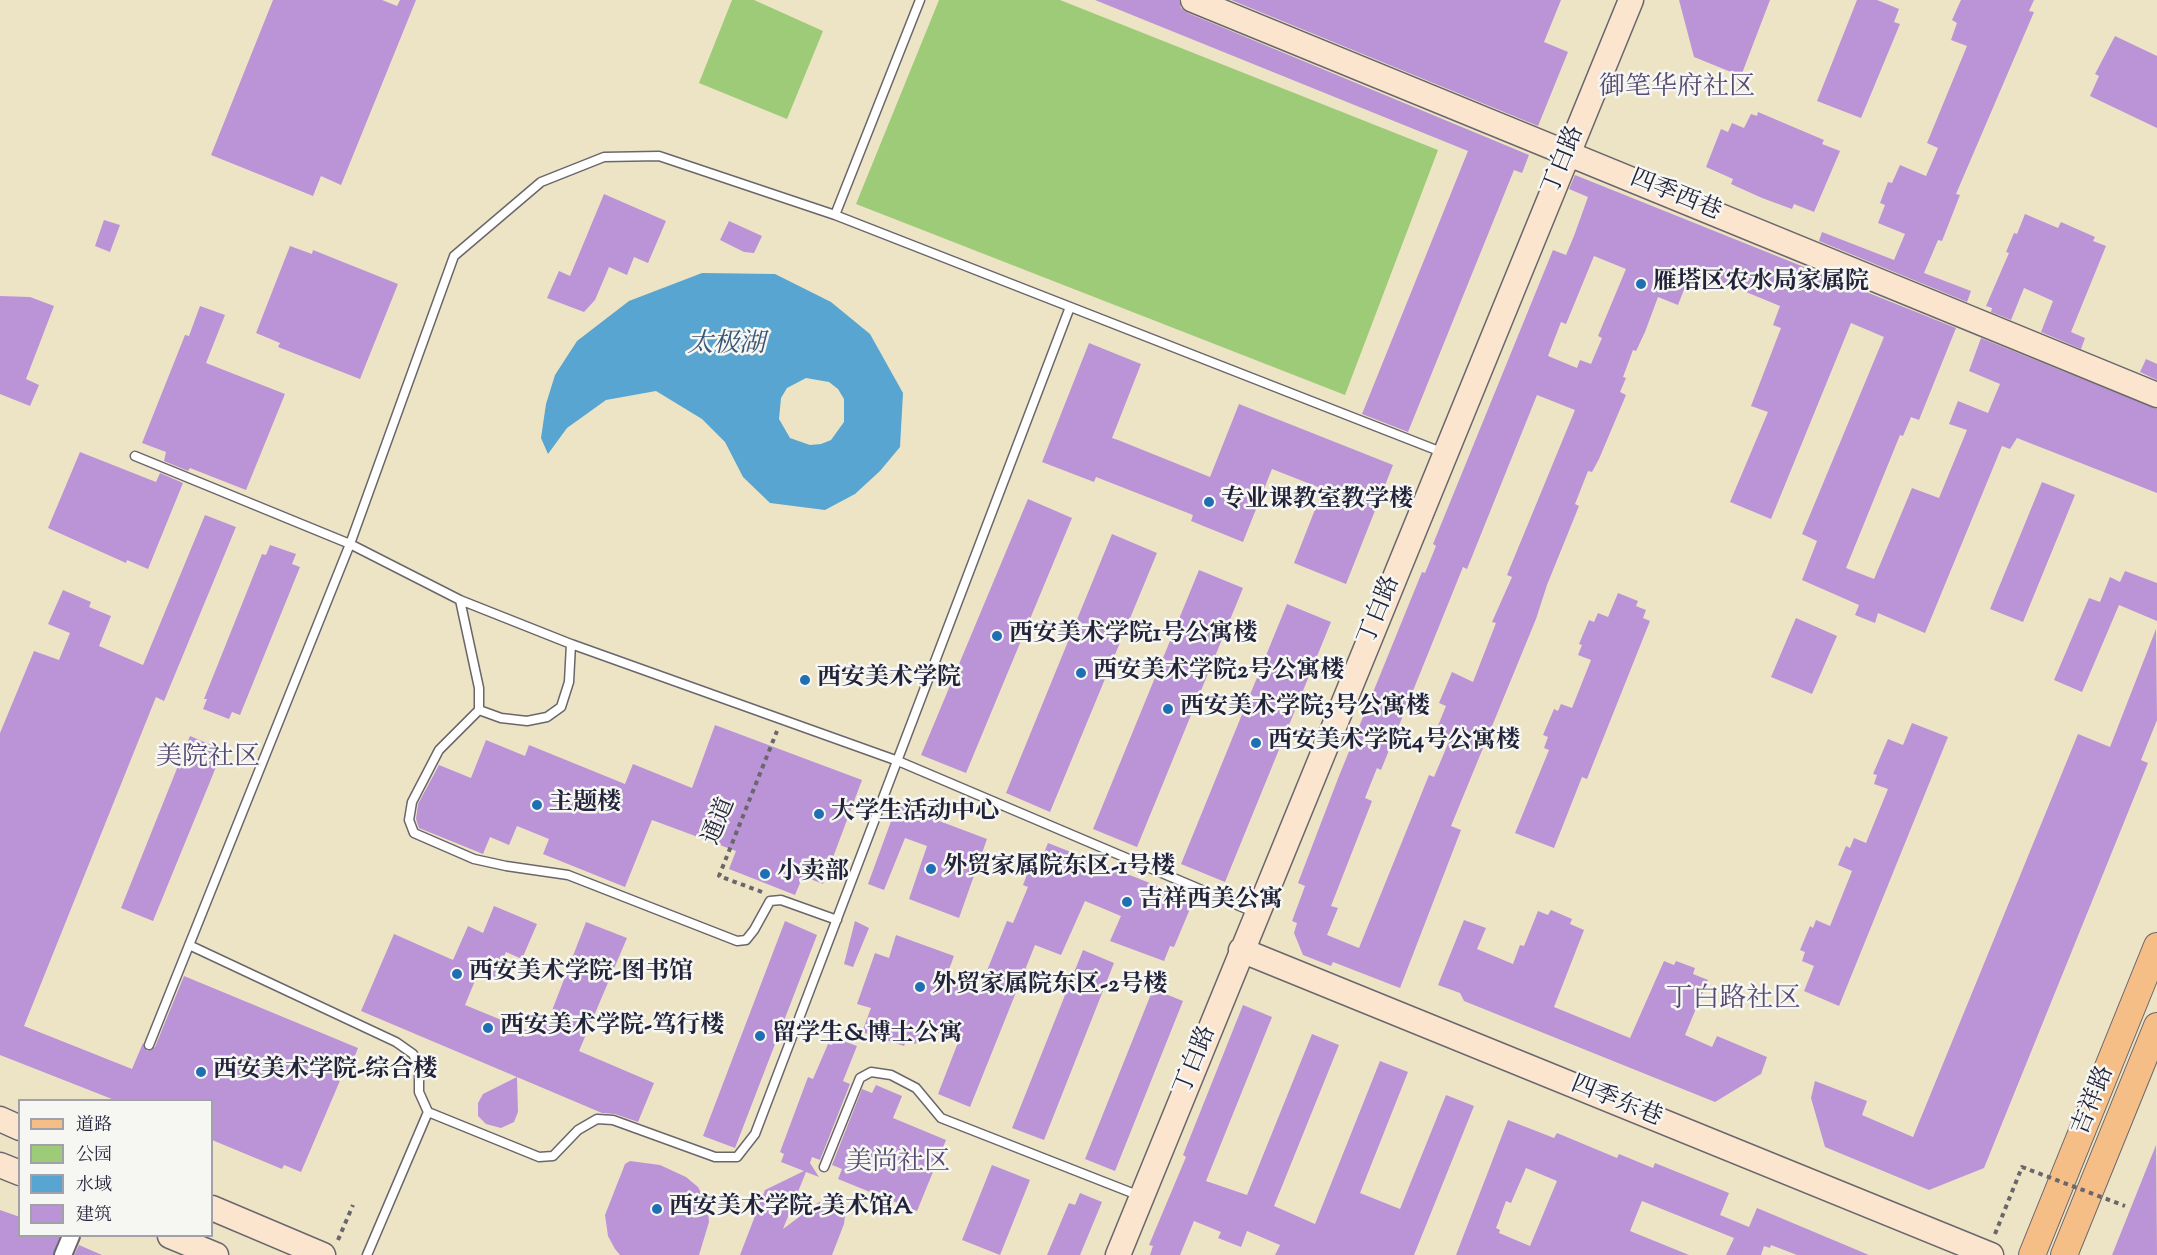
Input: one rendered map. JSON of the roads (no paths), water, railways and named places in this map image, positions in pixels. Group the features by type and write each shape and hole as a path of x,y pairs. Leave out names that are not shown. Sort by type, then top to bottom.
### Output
{"main road":[{"name":"吉祥路","path":"2032,1255 2157,946"},
{"name":"吉祥路","path":"2064,1255 2157,1026"}],"street":[{"name":"四季西巷","path":"1193,0 2157,395"},
{"name":"丁白路","path":"1118,1255 1630,0"},
{"name":"四季东巷","path":"1241,950 1993,1245"},
{"path":"0,1119 18,1127"},
{"path":"0,1165 18,1172"},
{"path":"213,1208 330,1250"},
{"path":"63,1255 71,1237"},
{"path":"172,1237 216,1255"}],"lane":[{"path":"835,215 920,0"},
{"path":"149,1045 350,544 454,256 541,182 604,157 659,156 835,215 1446,454"},
{"path":"189,945 396,1042 414,1054 419,1067 419,1092 428,1112 539,1157 553,1156 578,1130 597,1119 613,1120 715,1157 737,1157 755,1134 1070,307"},
{"path":"135,456 350,544 460,600 571,644 898,761 1256,913"},
{"path":"460,600 479,688 479,710 453,733 439,750 412,802 408,820 414,833 474,858 506,866 568,875 737,941 746,940 770,901 781,900 837,920"},
{"path":"479,710 501,718 527,721 547,717 561,707 568,682 571,644"},
{"path":"824,1167 860,1077 871,1072 891,1075 916,1088 941,1118 1141,1197"},
{"path":"367,1255 428,1112"}],"water":[{"name":"太极湖","path":"702,273 775,274 831,302 870,334 903,393 900,447 880,471 855,494 825,510 770,503 743,477 725,442 702,419 656,391 606,400 567,428 548,454 541,438 546,404 555,375 577,341 629,301","holes":["806,378 829,382 838,389 844,399 844,422 831,440 821,444 810,445 790,438 779,419 781,398 787,388"]}],"place":[{"name":"雁塔区农水局家属院","path":"1641,284"},
{"name":"专业课教室教学楼","path":"1209,502"},
{"name":"西安美术学院1号公寓楼","path":"997,636"},
{"name":"西安美术学院2号公寓楼","path":"1081,673"},
{"name":"西安美术学院","path":"805,680"},
{"name":"西安美术学院3号公寓楼","path":"1168,709"},
{"name":"西安美术学院4号公寓楼","path":"1256,743"},
{"name":"主题楼","path":"537,805"},
{"name":"大学生活动中心","path":"819,814"},
{"name":"外贸家属院东区-1号楼","path":"931,869"},
{"name":"小卖部","path":"765,874"},
{"name":"吉祥西美公寓","path":"1127,902"},
{"name":"西安美术学院-图书馆","path":"457,974"},
{"name":"外贸家属院东区-2号楼","path":"920,987"},
{"name":"西安美术学院-笃行楼","path":"488,1028"},
{"name":"留学生&博士公寓","path":"760,1036"},
{"name":"西安美术学院-综合楼","path":"201,1072"},
{"name":"西安美术学院-美术馆A","path":"657,1209"}],"district":[{"name":"御笔华府社区","path":"1677,90"},
{"name":"美院社区","path":"208,760"},
{"name":"丁白路社区","path":"1733,1001"},
{"name":"美尚社区","path":"898,1165"}]}
